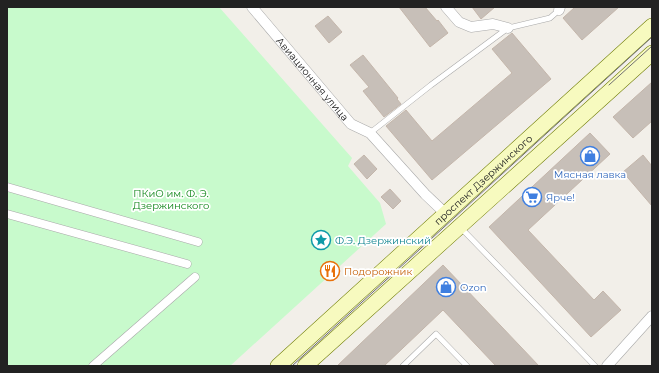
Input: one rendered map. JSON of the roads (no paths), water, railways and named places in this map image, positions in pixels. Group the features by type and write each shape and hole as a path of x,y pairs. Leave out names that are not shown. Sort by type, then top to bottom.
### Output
{"main road":[{"name":"проспект Дзержинского","path":"281,365 652,26"},
{"name":"проспект Дзержинского","path":"305,366 652,53"},
{"path":"446,213 459,226"}],"street":[{"name":"Авиационная улица","path":"252,7 351,124 370,133 425,194 446,213"},
{"path":"446,7 459,22 471,27 494,24 508,28"},
{"path":"7,187 198,242"},
{"path":"7,214 188,264"},
{"path":"93,366 195,277"},
{"path":"607,366 652,316"}],"lane":[{"path":"370,133 430,85 508,28 550,18 560,8"},
{"path":"459,226 595,366"},
{"path":"403,366 436,334 467,366"}],"tram line":[{"path":"292,366 652,37"},
{"path":"609,85 652,46"}],"place":[{"name":"Мясная лавка","path":"590,156"},
{"name":"Ярче!","path":"532,197"},
{"name":"Ф.Э. Дзержинский","path":"321,240"},
{"name":"Подорожник","path":"330,271"},
{"name":"Ozon","path":"446,287"}],"park label":[{"name":"ПКиО им. Ф. Э. Дзержинского","path":"171,198"}]}
